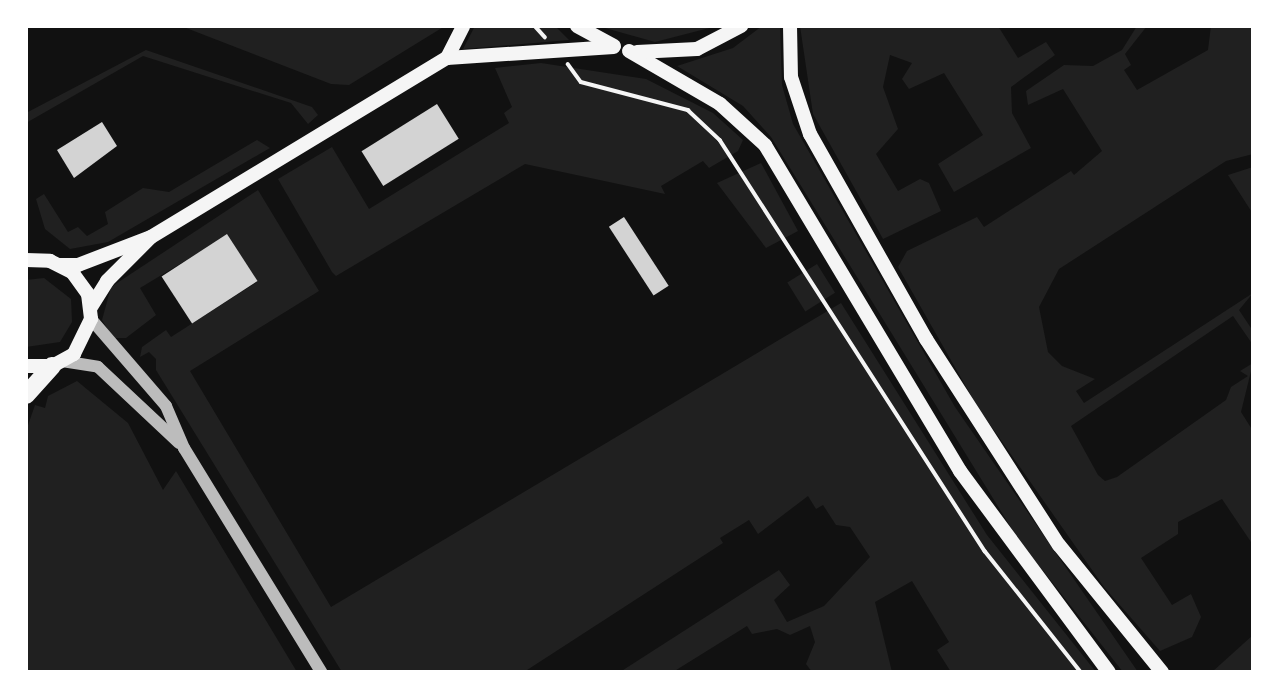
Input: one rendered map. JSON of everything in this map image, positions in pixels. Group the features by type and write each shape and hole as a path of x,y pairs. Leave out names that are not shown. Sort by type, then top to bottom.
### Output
{"highway":[{"path":"26,395 57,363"}],"main road":[{"path":"447,58 463,26"},
{"path":"577,26 720,104 765,145 960,471 1109,672"},
{"path":"26,260 60,265 85,263 151,237 447,58 621,49 697,49 741,26"},
{"path":"790,26 791,77 810,134 926,339 1059,545 1162,672"},
{"path":"26,366 57,363 82,343 91,313 107,281 151,237"},
{"path":"60,265 81,282 91,313"}],"street":[{"path":"91,313 160,398 184,448 321,672"},
{"path":"57,363 98,367 184,448"}],"path":[{"path":"582,82 679,106 720,140 985,551 1081,672"}],"shaded area":[{"path":"181,26 445,26 349,85 331,84"},
{"path":"475,26 555,26 569,40 463,49"},
{"path":"598,26 717,26 655,42"},
{"path":"762,26 780,26 782,85 793,124 955,407 1138,672 1123,672 1018,539 771,137 743,106 677,66 733,48"},
{"path":"800,26 998,26 1018,58 1046,42 1055,55 1011,87 1012,113 1031,148 954,192 938,164 983,135 944,73 909,89 902,79 912,63 890,55 883,87 898,129 876,154 898,191 920,179 929,183 941,211 883,239 813,114"},
{"path":"1137,26 1147,26 1125,54 1131,65 1124,70 1137,90 1208,50 1211,26 1253,26 1253,154 1226,161 1059,269 1039,307 1048,352 1062,366 1095,379 1076,391 1084,403 1253,293 1239,310 1253,331 1253,345 1233,316 1071,426 1098,475 1105,481 1117,477 1226,400 1231,387 1248,376 1240,371 1253,363 1241,412 1253,431 1253,545 1222,499 1178,522 1178,534 1141,558 1172,605 1191,594 1201,617 1192,637 1160,651 1104,587 977,406 898,267 907,251 977,217 984,227 1071,171 1074,175 1102,151 1063,89 1028,105 1026,91 1064,65 1093,66 1122,50"},
{"path":"146,50 312,107 318,115 308,124 291,103 143,56 26,123 26,113"},
{"path":"541,63 646,79 713,113 743,140 738,151 709,168 703,161 661,186 665,194 525,164 336,276 278,179 332,147 369,209 509,123 504,113 512,107 495,68"},
{"path":"257,140 270,148 108,242 70,249 45,229 36,199 44,194 68,232 78,227 87,236 108,224 105,212 143,188 169,192"},
{"path":"761,163 798,231 766,248 717,183"},
{"path":"1253,167 1253,214 1228,175"},
{"path":"258,190 319,291 190,371 331,607 841,303 987,535 1096,672 951,672 937,650 949,642 912,581 875,602 892,672 812,672 806,664 815,642 810,626 790,635 777,629 752,634 747,626 673,672 620,672 779,570 790,585 774,600 787,622 824,606 870,557 850,527 836,525 823,505 816,509 808,496 758,534 749,520 720,538 723,543 524,672 342,672 156,370 156,359 149,352 140,357 142,347 166,330 171,337 257,282 228,235 140,288 156,315 126,338 113,338 102,320 111,287"},
{"path":"817,264 835,293 805,311 787,283"},
{"path":"44,278 71,299 72,322 60,342 26,347 26,280"},
{"path":"77,381 128,423 163,490 176,471 297,672 26,672 26,431 35,405 45,408 48,396"},
{"path":"1253,635 1253,672 1212,672"}],"building":[{"path":"437,104 459,139 383,186 362,151"},
{"path":"102,122 117,146 74,178 57,150"},
{"path":"624,217 669,286 654,296 609,227"},
{"path":"227,234 257,281 192,323 162,276"}]}
